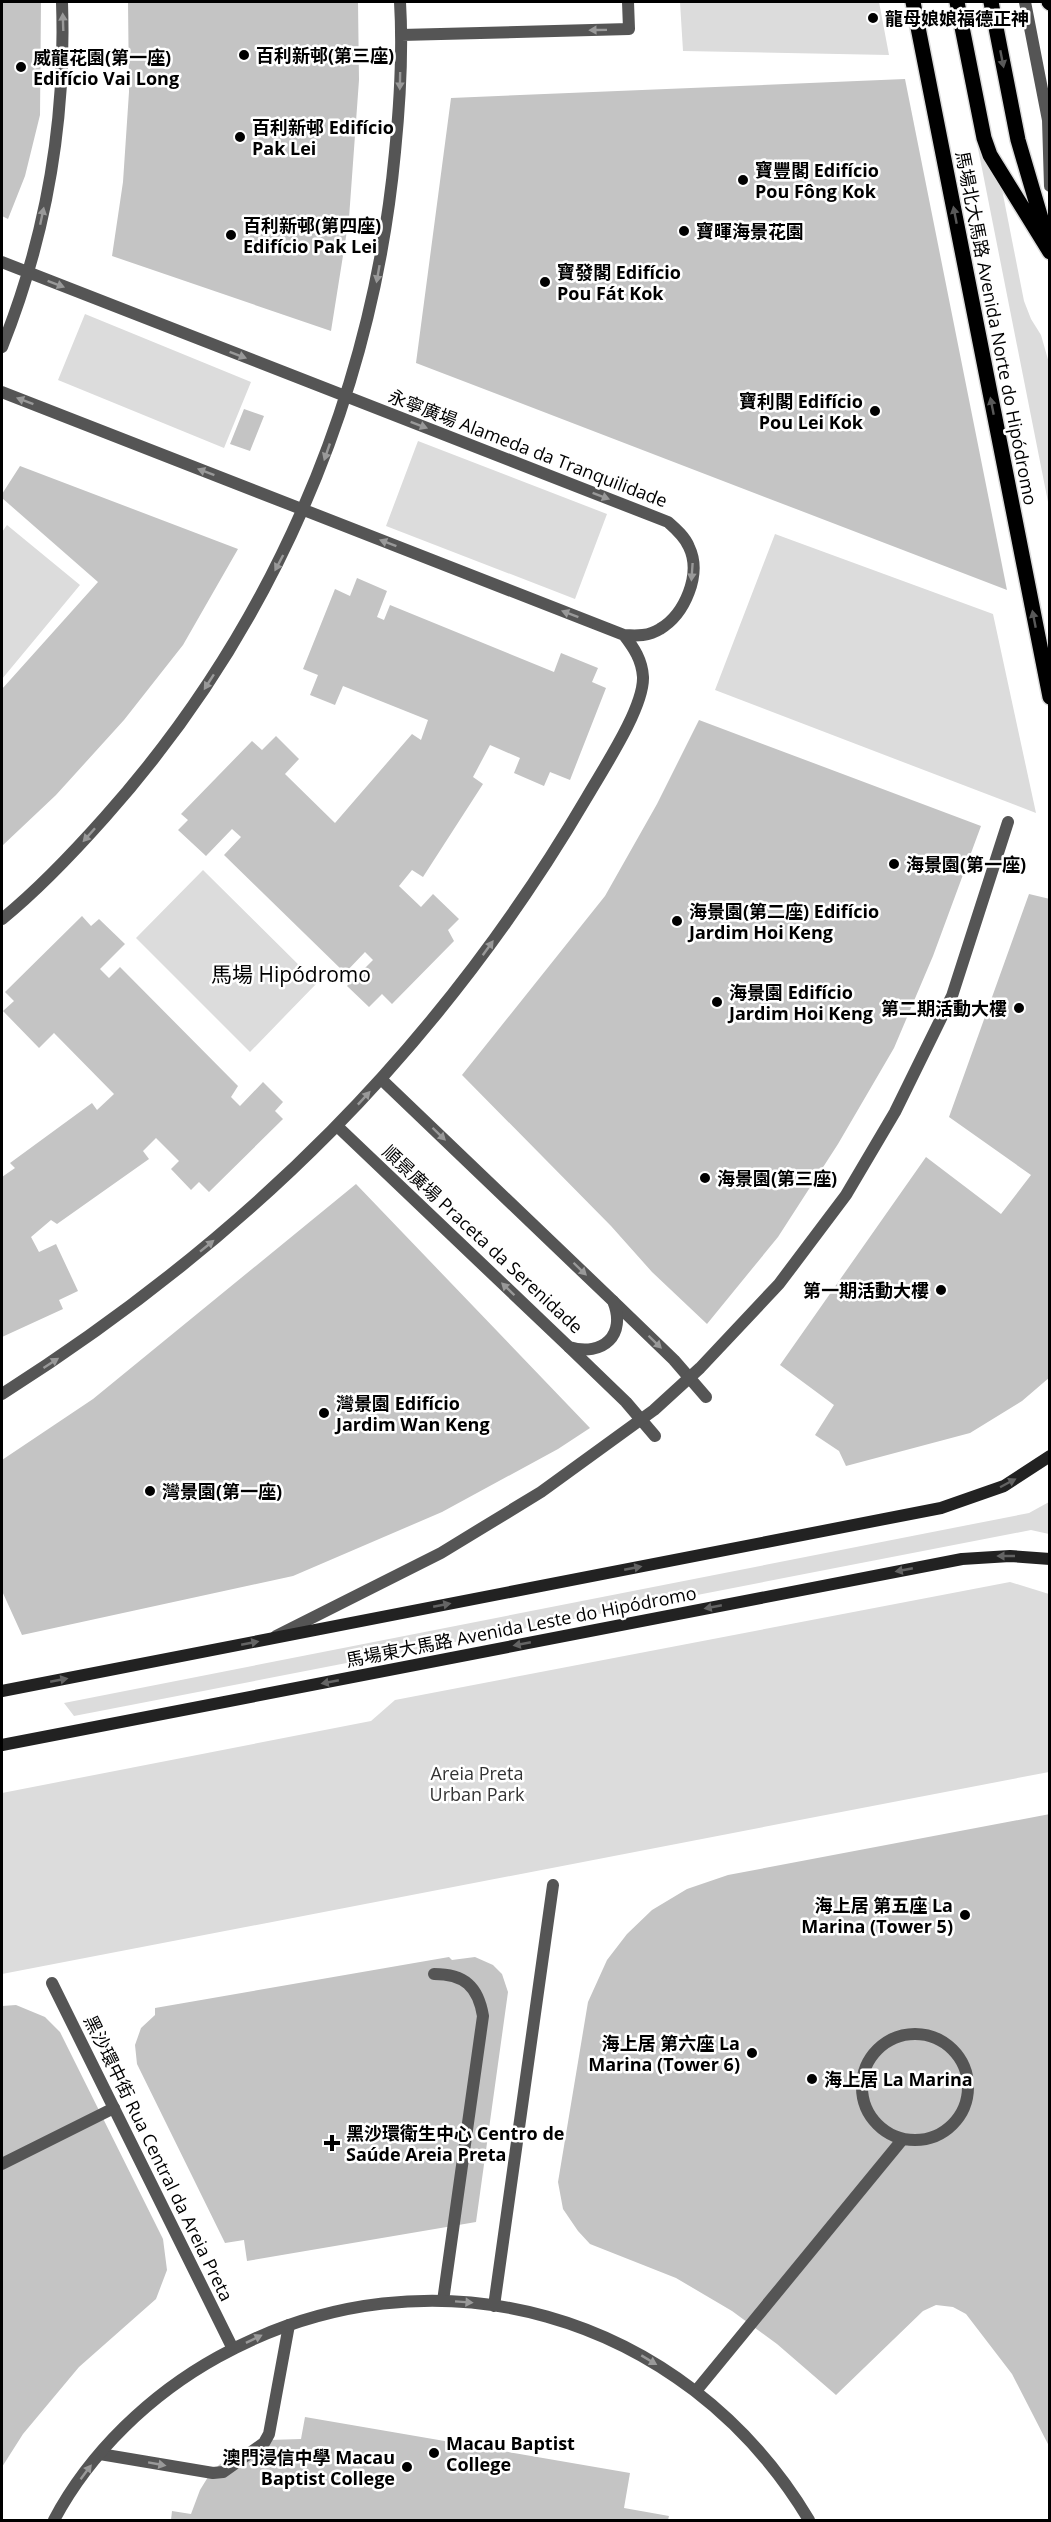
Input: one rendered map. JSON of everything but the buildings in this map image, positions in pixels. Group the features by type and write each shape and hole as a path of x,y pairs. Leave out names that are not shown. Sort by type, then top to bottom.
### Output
{"main road":[{"name":"馬場北大馬路 Avenida Norte do Hipódromo","path":"913,2 1050,698"},
{"path":"957,2 987,147 998,170 1050,250"},
{"path":"991,2 1018,140 1050,250"},
{"name":"馬場東大馬路 Avenida Leste do Hipódromo","path":"2,1691 941,1508 1004,1486 1050,1456"},
{"name":"馬場東大馬路 Avenida Leste do Hipódromo","path":"2,1745 962,1559 1010,1556 1050,1559"}],"street":[{"path":"2,347 38,236 51,173 59,111 63,41 62,2"},
{"path":"2,919 74,852 135,783 191,710 241,633 285,552 322,467 346,396 375,291 391,200 399,108 400,2"},
{"path":"401,35 629,29 628,2"},
{"path":"1025,2 1048,120 1050,186"},
{"name":"永寧廣場 Alameda da Tranquilidade","path":"2,262 668,522 680,533 689,547 693,563 692,580 683,606 673,620 659,630 642,636 624,635 2,392"},
{"path":"2,1394 114,1320 171,1276 273,1189 381,1079 460,984 515,910 555,850 627,725 640,694 643,678 640,661 624,635"},
{"path":"690,1378 779,1284 846,1195 895,1112 952,996 1008,822"},
{"path":"381,1079 613,1301 706,1397"},
{"name":"順景廣場 Praceta da Serenidade","path":"337,1126 569,1347 591,1350 609,1341 618,1322 613,1301"},
{"path":"569,1347 626,1402 655,1436"},
{"name":"馬場東大馬路 Avenida Leste do Hipódromo","path":"271,1638 441,1553 541,1492 641,1419 690,1378"},
{"path":"494,2306 553,1885"},
{"path":"434,1974 449,1974 463,1980 477,1996 483,2016 442,2301"},
{"name":"黑沙環中街 Rua Central da Areia Preta","path":"52,1983 233,2349"},
{"path":"922,2034 939,2039 958,2056 963,2063 968,2080 968,2098 957,2121 937,2137 920,2141 902,2140 886,2133 873,2120 864,2104 861,2087 865,2068 873,2053 887,2041 904,2035 922,2034"},
{"path":"2,2164 114,2108"},
{"path":"696,2391 902,2140"},
{"path":"54,2520 75,2486 100,2454 146,2408 173,2386 233,2349 289,2325 331,2313 366,2306 442,2301 494,2306 540,2315 607,2338 638,2354 696,2391 750,2440 780,2476 809,2520"},
{"path":"100,2454 202,2472 223,2472 264,2443 269,2434 289,2325"}],"green space":[{"path":"680,2 879,2 889,55 683,51"},
{"path":"949,2 965,2 1024,301 1041,335 1049,363 1049,507"},
{"path":"85,314 251,382 224,448 58,380"},
{"path":"418,441 607,514 575,599 386,526"},
{"path":"7,525 80,585 2,679 2,532"},
{"path":"775,534 993,614 1036,813 715,690"},
{"path":"203,870 317,983 250,1052 136,938"},
{"path":"1049,1502 1049,1534 1031,1530 74,1716 64,1703 1029,1513"},
{"name":"Areia Preta Urban Park","path":"1010,1582 1049,1594 1049,1772 2,1974 2,1793 371,1721 395,1700"}],"place":[{"name":"龍母娘娘福德正神","path":"873,18"},
{"name":"百利新邨(第三座)","path":"244,55"},
{"name":"威龍花園(第一座) Edifício Vai Long","path":"21,67"},
{"name":"百利新邨 Edifício Pak Lei","path":"240,137"},
{"name":"寶豐閣 Edifício Pou Fông Kok","path":"743,180"},
{"name":"寶暉海景花園","path":"684,231"},
{"name":"百利新邨(第四座) Edifício Pak Lei","path":"231,235"},
{"name":"寶發閣 Edifício Pou Fát Kok","path":"545,282"},
{"name":"寶利閣 Edifício Pou Lei Kok","path":"875,411"},
{"name":"海景園(第一座)","path":"894,864"},
{"name":"海景園(第二座) Edifício Jardim Hoi Keng","path":"677,921"},
{"name":"海景園 Edifício Jardim Hoi Keng","path":"717,1002"},
{"name":"第二期活動大樓","path":"1019,1008"},
{"name":"海景園(第三座)","path":"705,1178"},
{"name":"第一期活動大樓","path":"941,1290"},
{"name":"灣景園 Edifício Jardim Wan Keng","path":"324,1413"},
{"name":"灣景園(第一座)","path":"150,1491"},
{"name":"海上居 第五座 La Marina (Tower 5)","path":"965,1915"},
{"name":"海上居 第六座 La Marina (Tower 6)","path":"752,2053"},
{"name":"海上居 La Marina","path":"812,2079"},
{"name":"黑沙環衛生中心 Centro de Saúde Areia Preta","path":"332,2143"},
{"name":"Macau Baptist College","path":"434,2453"},
{"name":"澳門浸信中學 Macau Baptist College","path":"407,2467"}],"district":[{"name":"馬場 Hipódromo","path":"291,974"}]}
